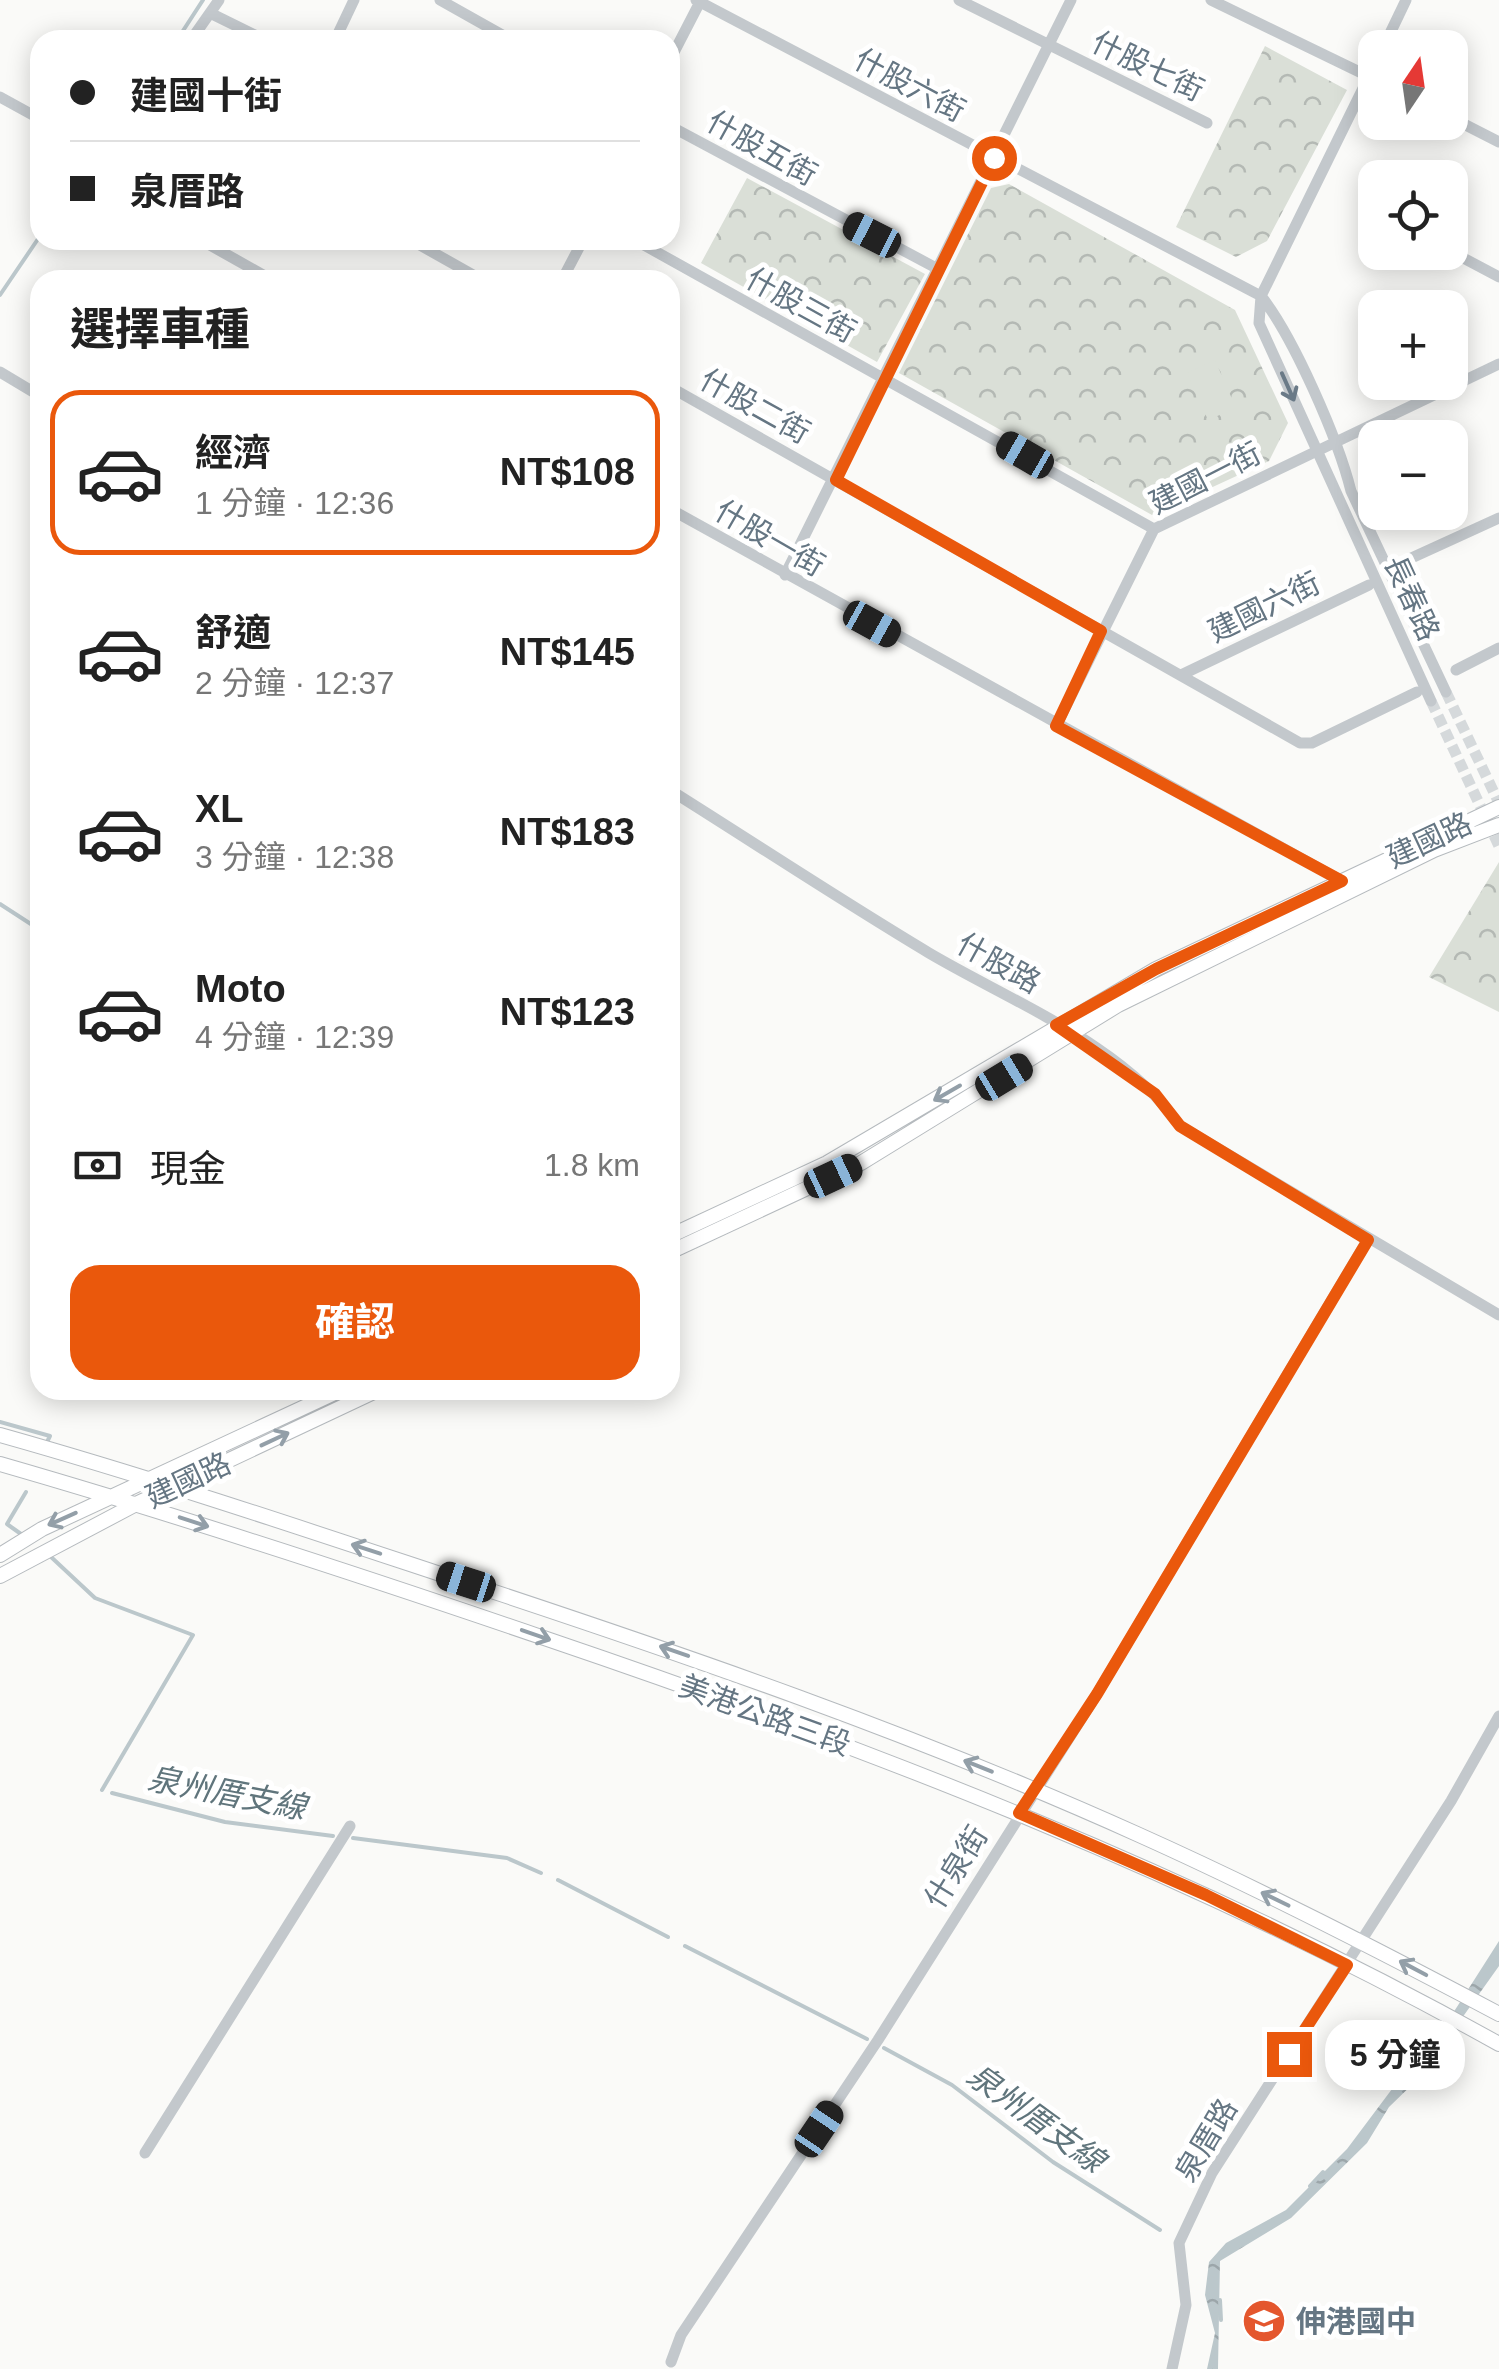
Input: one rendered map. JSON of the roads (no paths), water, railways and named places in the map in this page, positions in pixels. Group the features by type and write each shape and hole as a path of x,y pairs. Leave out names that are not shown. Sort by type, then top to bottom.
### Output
{"main road":[{"name":"建國路","path":"680,1231 827,1163 1156,969 1499,807"},
{"name":"建國路","path":"680,1247 861,1163 1161,983 1349,896 1434,850 1499,826"},
{"name":"建國路","path":"0,1555 42,1528 320,1400"},
{"name":"建國路","path":"0,1576 138,1503 357,1400"},
{"name":"美港公路三段","path":"0,1435 150,1479 685,1654 1034,1789 1362,1942 1499,2014"},
{"name":"美港公路三段","path":"0,1464 138,1503 669,1680 1019,1813 1255,1918 1499,2044"}],"street":[{"path":"198,30 219,0"},
{"path":"339,30 354,0"},
{"path":"440,0 492,30"},
{"name":"什股七街","path":"959,0 1207,123"},
{"path":"785,576 1071,0"},
{"path":"1212,0 1358,71"},
{"path":"1392,30 1406,0"},
{"path":"680,40 699,1"},
{"name":"什股六街","path":"699,1 1260,296"},
{"path":"210,14 244,30"},
{"path":"0,97 30,114"},
{"path":"1260,296 1358,105"},
{"path":"1468,126 1499,142"},
{"name":"什股五街","path":"680,131 938,269"},
{"path":"219,250 254,270"},
{"path":"429,250 464,270"},
{"name":"什股三街","path":"652,250 1154,528"},
{"path":"1468,261 1499,277"},
{"name":"長春路","path":"1260,296 1277,317 1446,692"},
{"name":"長春路","path":"1260,296 1259,323 1431,700"},
{"name":"建國一街","path":"1056,726 1154,528 1499,364"},
{"path":"0,372 30,390"},
{"name":"什股二街","path":"680,393 1300,743 1312,743 1417,692"},
{"name":"什股一街","path":"680,515 1056,726"},
{"path":"1407,560 1499,518"},
{"name":"建國六街","path":"1181,675 1369,585"},
{"path":"1456,670 1499,648"},
{"path":"1056,726 1342,881"},
{"name":"什股路","path":"680,796 930,954 1056,1025 1155,1094 1180,1126 1499,1315"},
{"name":"什泉街","path":"671,2362 682,2335 878,2040 1097,1694 1368,1240"},
{"name":"泉厝路","path":"1172,2369 1186,2305 1179,2243 1212,2173 1362,1942 1499,1716"},
{"path":"145,2153 350,1826"}],"water":[{"path":"1499,1941 1499,1966 1420,2077 1389,2107 1367,2143 1291,2218 1220,2261 1218,2369 1207,2369 1215,2333 1205,2295 1209,2262 1226,2243 1286,2210 1347,2149 1398,2081 1418,2068"}],"waterway":[{"path":"184,30 203,0"},
{"path":"0,295 31,250"},
{"path":"0,904 30,923"},
{"name":"泉州厝支線","path":"0,1422 50,1436 47,1442"},
{"name":"泉州厝支線","path":"21,1534 7,1524 26,1492"},
{"name":"泉州厝支線","path":"50,1556 95,1598 193,1635 102,1790"},
{"name":"泉州厝支線","path":"112,1793 225,1822 333,1836"},
{"name":"泉州厝支線","path":"353,1838 507,1858 541,1873"},
{"name":"泉州厝支線","path":"558,1880 668,1937"},
{"name":"泉州厝支線","path":"685,1946 867,2039"},
{"name":"泉州厝支線","path":"884,2048 952,2085 1053,2162 1160,2230"},
{"path":"1310,2186 1323,2172"},
{"path":"1220,2300 1221,2320"}],"tunnel":[{"path":"1446,692 1499,803"},
{"path":"1431,701 1499,846"}],"place":[{"name":"伸港國中","path":"1264,2321"}]}
